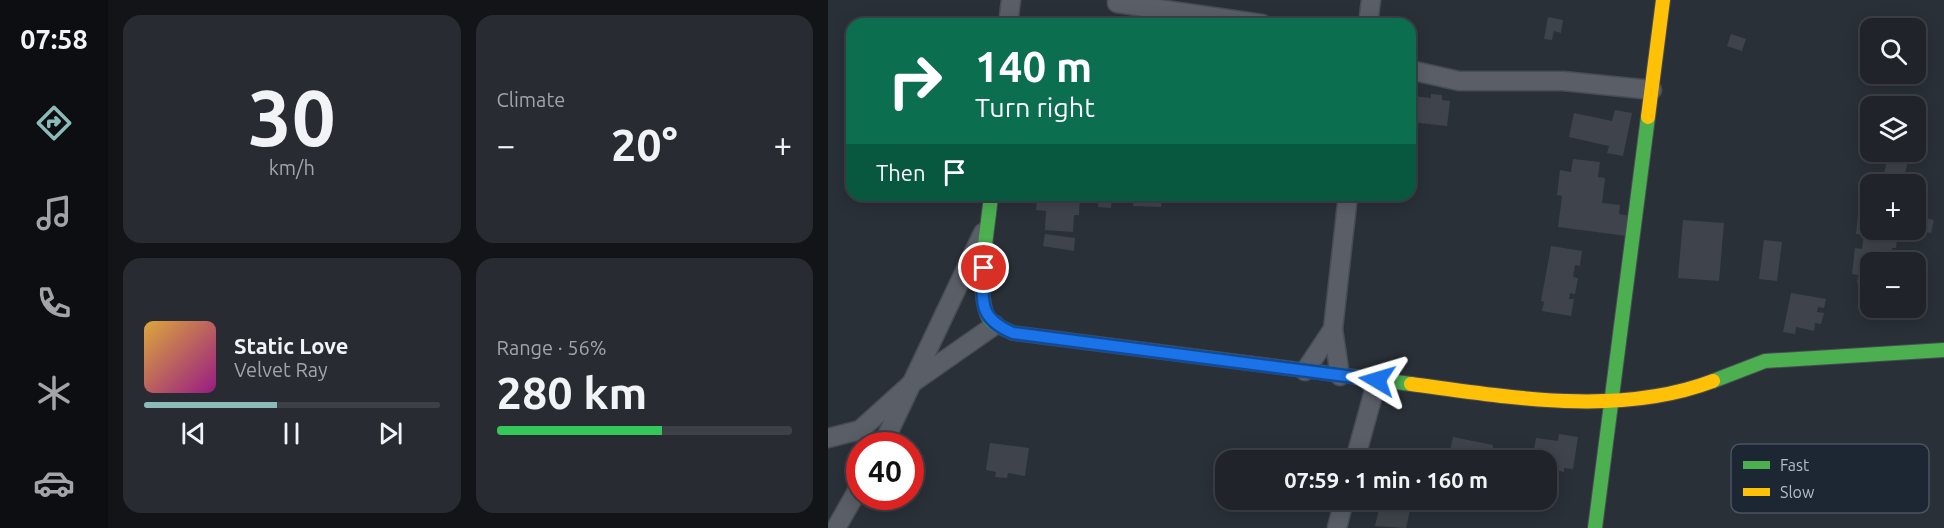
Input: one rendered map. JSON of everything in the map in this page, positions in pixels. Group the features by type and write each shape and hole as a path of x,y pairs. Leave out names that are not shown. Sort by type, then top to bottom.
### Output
{"street":[{"path":"1009,18 1011,0"},
{"path":"1369,18 1371,0"},
{"path":"1595,528 1663,0"},
{"path":"1117,3 1221,18"},
{"path":"1416,71 1459,81 1563,81 1652,90"},
{"path":"990,201 983,289 988,318 995,325 1013,333 1340,376 1589,402 1612,398 1648,397 1697,387 1765,361 1944,350"},
{"path":"1340,376 1333,329 1347,201"},
{"path":"889,432 988,225"},
{"path":"828,438 860,430 912,383 995,325"},
{"path":"1305,371 1333,329"},
{"path":"1358,450 1377,380"},
{"path":"836,528 846,510"},
{"path":"1337,528 1342,510"}],"building":[{"path":"1548,17 1563,20 1561,33 1554,31 1552,40 1544,39"},
{"path":"1731,34 1746,39 1742,51 1727,46"},
{"path":"1431,94 1442,95 1442,100 1450,101 1447,126 1416,123 1416,96 1431,98"},
{"path":"1615,110 1632,113 1623,156 1607,153 1609,146 1569,137 1574,113 1612,121"},
{"path":"1573,159 1600,162 1598,177 1605,178 1602,203 1620,205 1619,214 1630,216 1627,236 1558,227 1562,196 1557,195 1560,170 1571,172"},
{"path":"1887,162 1908,162 1905,174 1884,174"},
{"path":"1037,201 1080,201 1079,215 1074,215 1073,232 1045,230 1046,211 1036,210"},
{"path":"1098,201 1112,201 1111,208 1098,207"},
{"path":"1133,201 1162,201 1161,207 1133,206"},
{"path":"1858,216 1860,216 1860,234 1856,234"},
{"path":"1926,218 1934,220 1931,233 1926,232"},
{"path":"1683,220 1724,223 1719,281 1678,278"},
{"path":"1045,234 1075,238 1074,251 1043,246"},
{"path":"1764,240 1782,242 1777,281 1759,279"},
{"path":"1863,240 1897,240 1896,248 1892,248 1891,252 1860,252 1860,283 1857,283 1858,275 1852,274 1855,248 1862,249"},
{"path":"1551,246 1582,251 1580,266 1575,265 1573,277 1578,278 1575,294 1570,293 1569,299 1574,299 1571,316 1542,311 1544,302 1541,301"},
{"path":"1791,293 1826,299 1824,308 1818,307 1817,312 1824,313 1821,324 1815,323 1814,331 1796,327 1795,334 1783,332"},
{"path":"1559,434 1578,437 1573,469 1564,468 1564,472 1557,470 1557,450 1534,450 1536,438 1558,441"},
{"path":"1453,437 1493,445 1492,450 1450,450"},
{"path":"990,443 1029,448 1025,476 1008,473 1007,478 995,477 996,472 986,470"},
{"path":"1379,510 1410,510 1406,528 1375,526"}],"traffic: fast":[{"path":"1595,528 1648,117"},
{"path":"990,201 983,276 985,307 991,321 1013,333 1411,384"},
{"path":"1713,381 1765,361 1944,350"}],"traffic: slow":[{"path":"1648,117 1663,0"},
{"path":"1411,384 1525,398 1602,401 1677,392 1713,381"}],"route":[{"path":"984,268 984,304 988,318 995,325 1013,333 1090,345 1377,380"}]}
